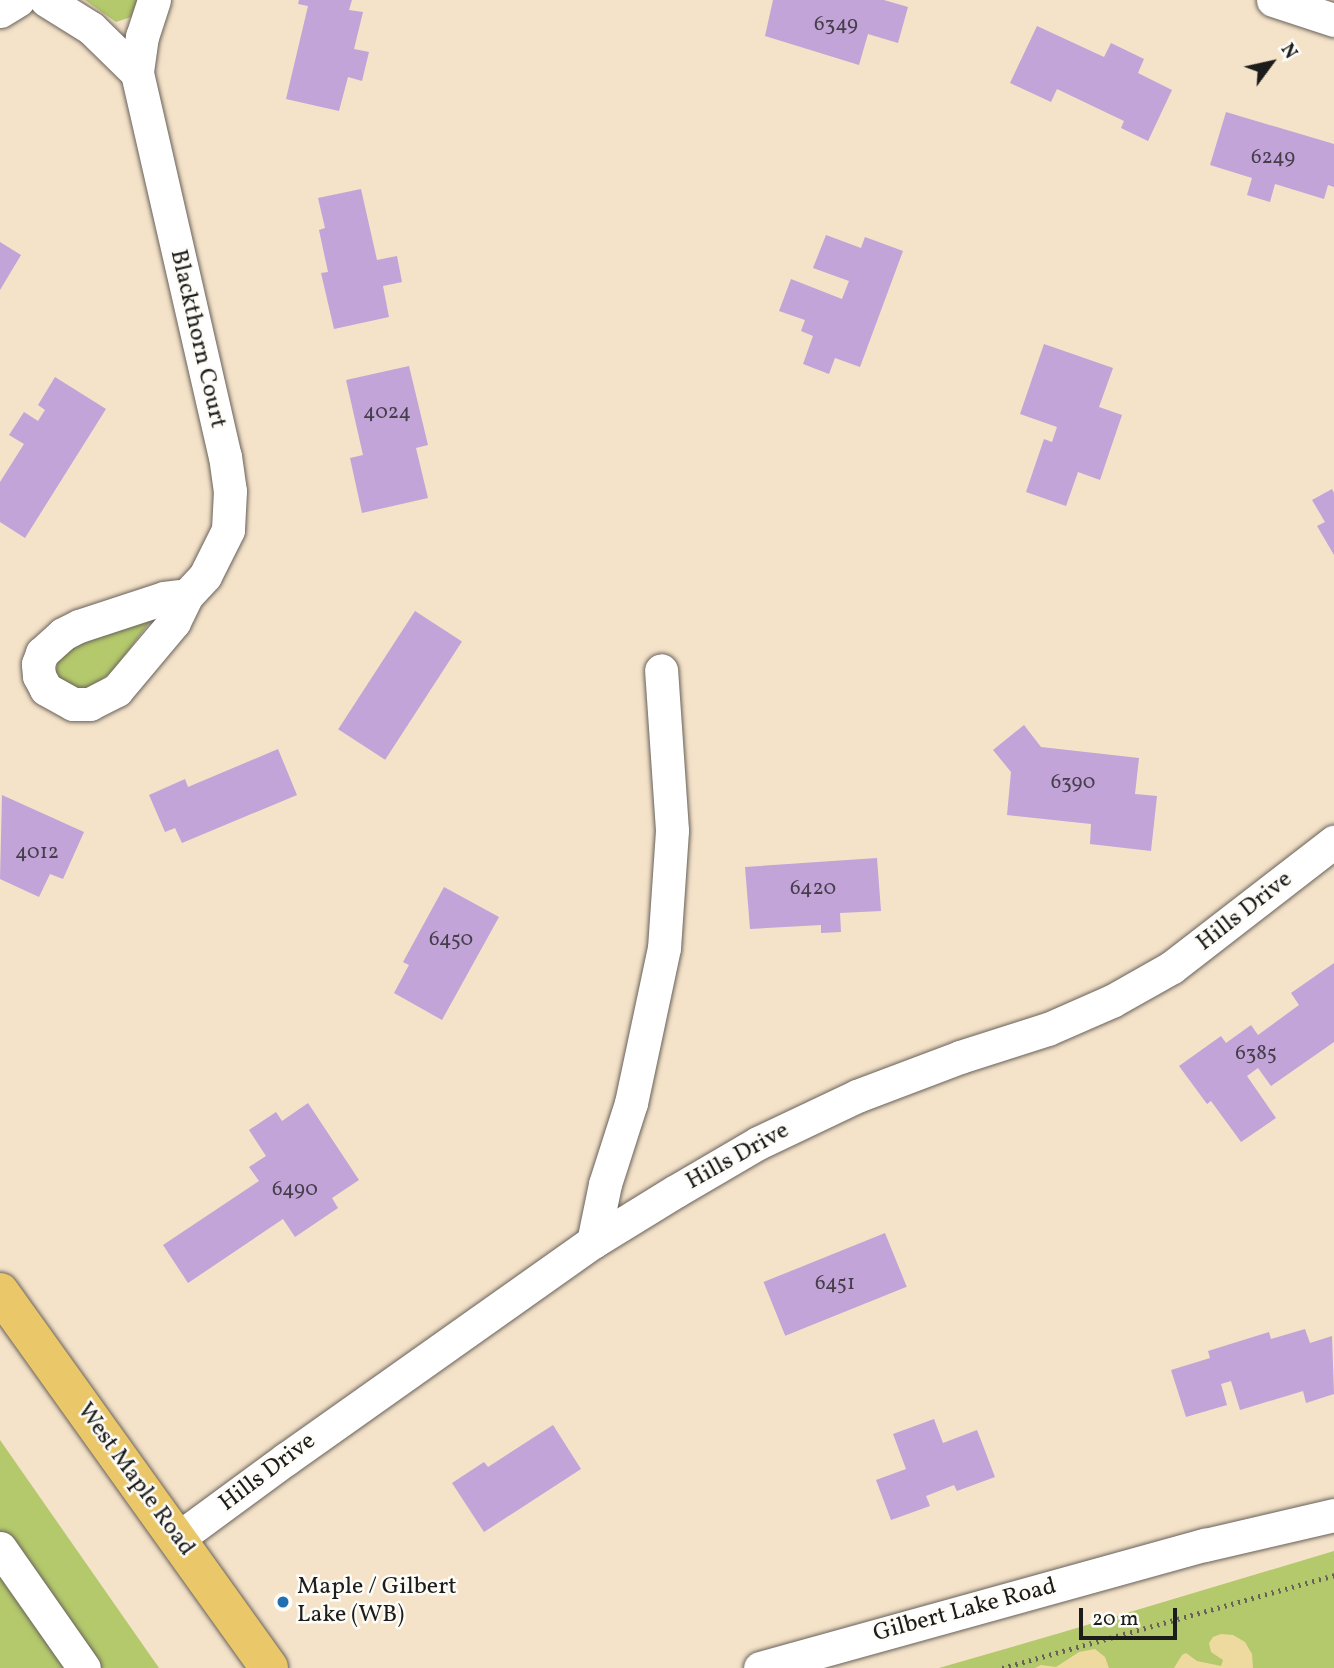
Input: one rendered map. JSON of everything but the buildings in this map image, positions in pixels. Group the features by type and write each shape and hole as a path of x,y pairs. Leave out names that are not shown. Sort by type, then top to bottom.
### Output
{"main road":[{"name":"West Maple Road","path":"0,1292 269,1668"}],"street":[{"path":"0,10 19,0"},
{"path":"46,0 90,28 137,73"},
{"name":"Blackthorn Court","path":"154,0 142,36 137,73 225,456 230,491 228,530 205,576 187,595"},
{"path":"1273,0 1334,20"},
{"path":"593,1242 605,1184 631,1102 664,948 672,830 661,670"},
{"name":"Hills Drive","path":"177,1539 593,1242 758,1143 845,1101 905,1076 1048,1028 1112,1001 1172,967 1334,842"},
{"name":"Gilbert Lake Road","path":"760,1668 1205,1545 1334,1515"},
{"path":"0,1548 84,1668"}],"path":[{"path":"1002,1668 1334,1574"}],"green space":[{"path":"85,0 138,0 131,17 116,22"},
{"path":"152,619 113,671 96,684 80,691 55,676 58,661 73,647"},
{"path":"0,1440 159,1668 0,1668"},
{"path":"1334,1551 1334,1668 939,1668 1060,1633"}],"sand":[{"path":"1221,1634 1233,1635 1245,1642 1252,1654 1253,1668 1174,1668 1186,1653 1197,1661 1221,1666 1223,1660 1211,1652 1209,1643 1213,1637"},
{"path":"1095,1649 1105,1657 1109,1668 1035,1668 1041,1665 1056,1667 1079,1652"}],"place":[{"name":"Maple / Gilbert Lake (WB)","path":"283,1602"}]}
